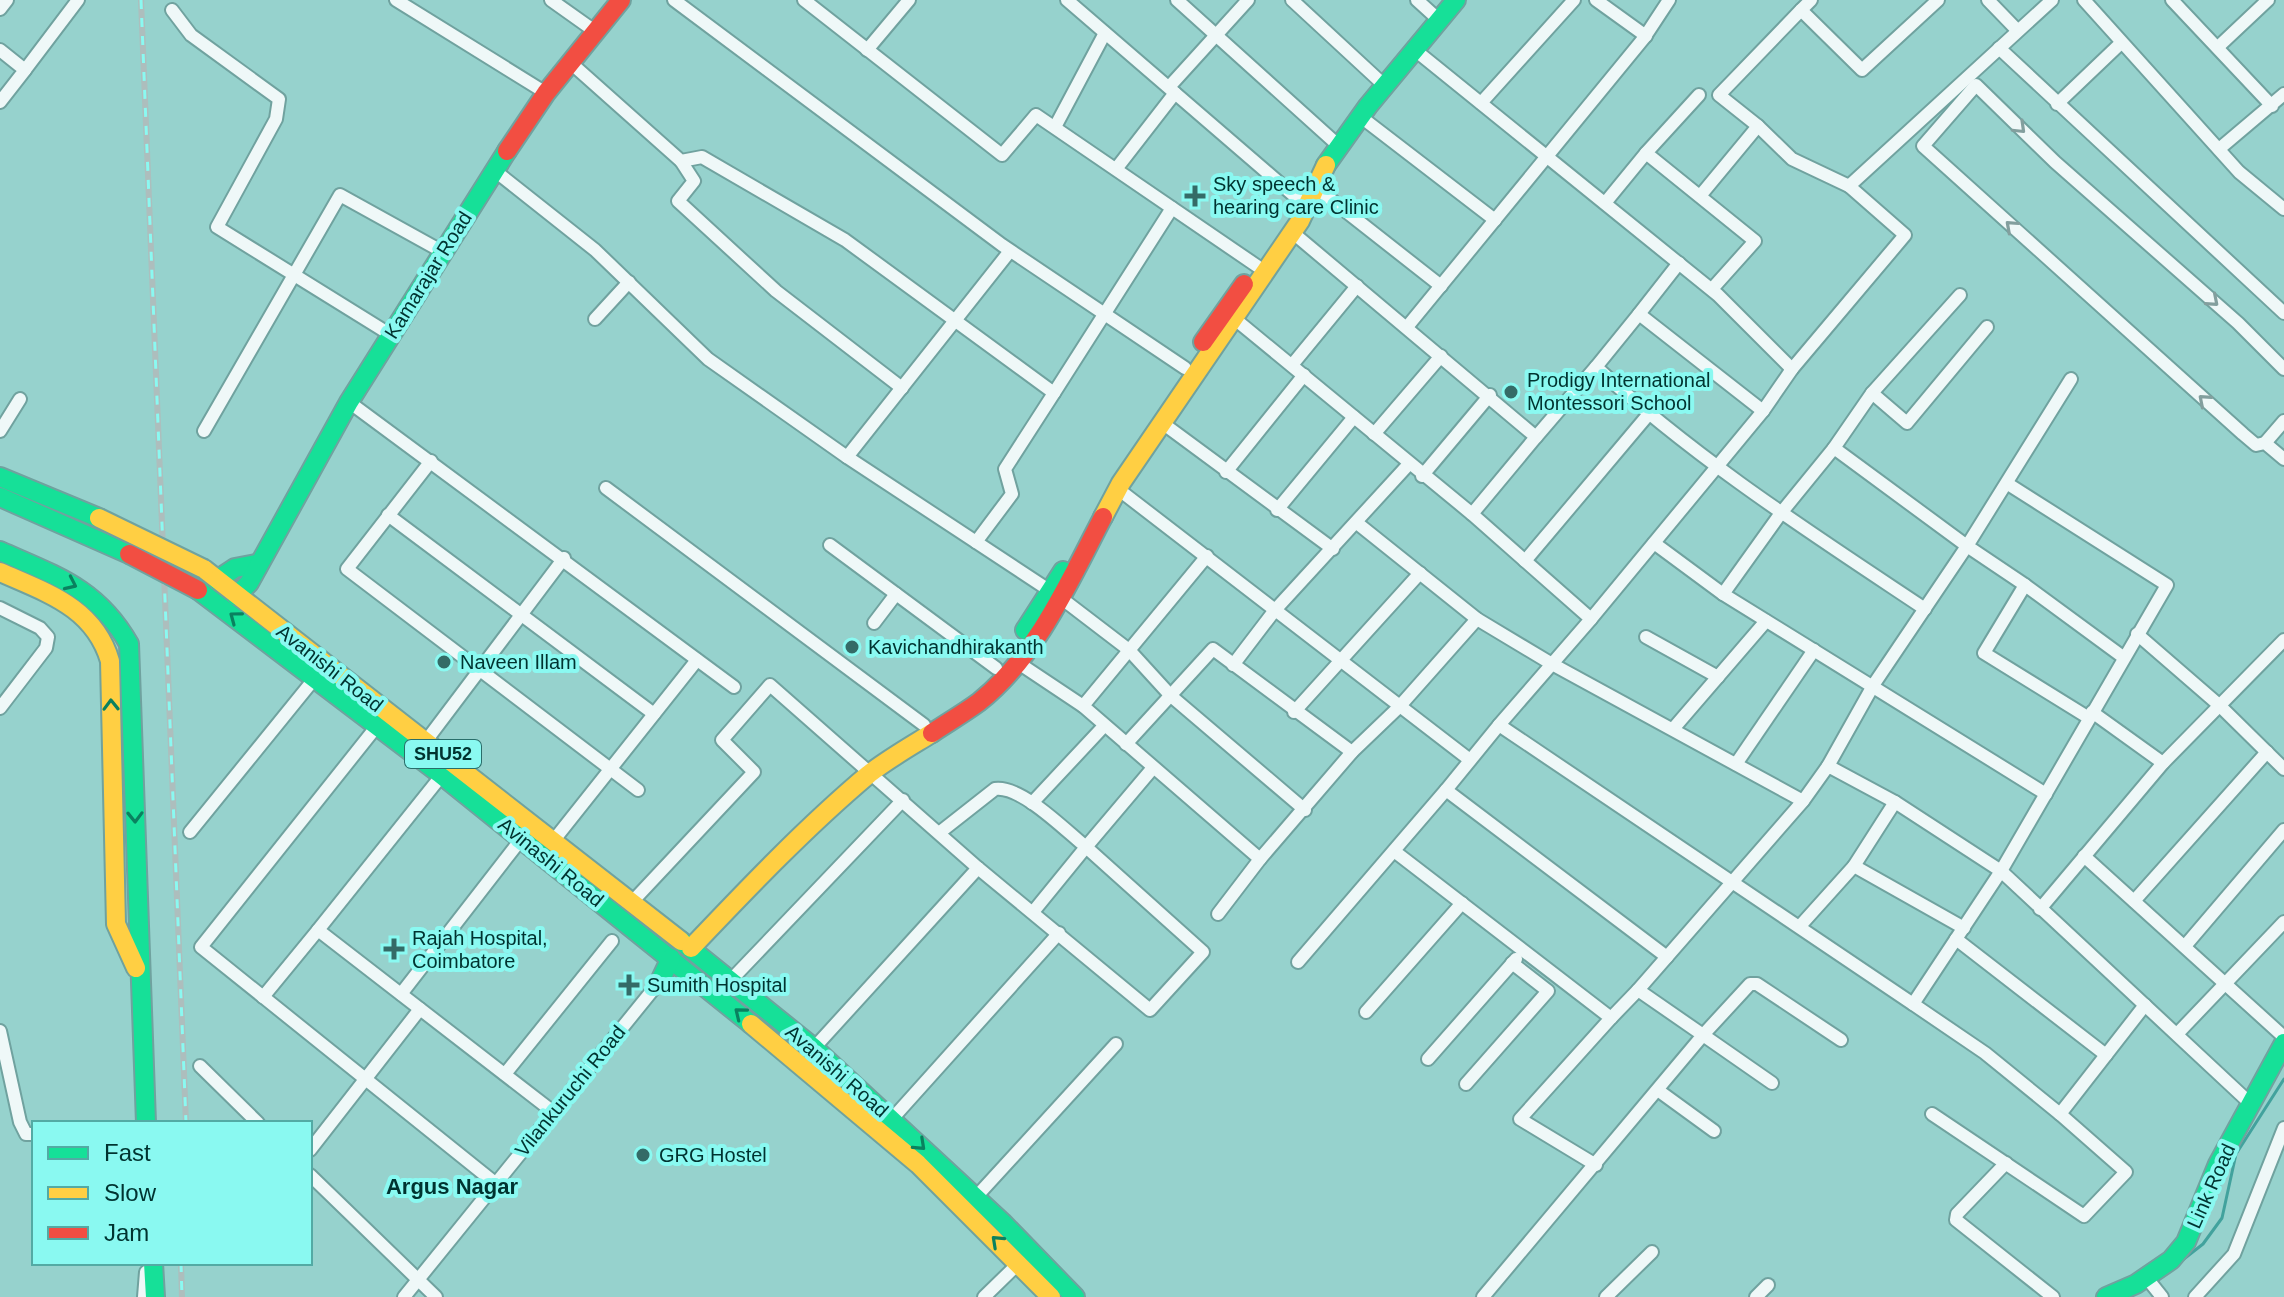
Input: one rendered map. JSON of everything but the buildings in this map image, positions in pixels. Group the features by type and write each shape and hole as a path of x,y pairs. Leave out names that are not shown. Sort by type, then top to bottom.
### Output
{"main road":[{"name":"Kamarajar Road","path":"236,596 249,583 256,564 349,402 494,170 546,93 621,0"},
{"path":"686,945 757,863 867,769 973,692 1055,596 1106,488 1185,368 1292,232 1339,146 1456,0"},
{"path":"867,769 980,701 1017,662 1118,489 1230,314 1257,266 1283,225 1305,205"},
{"name":"SHU52","path":"0,477 99,518 210,574"},
{"name":"Avinashi Road","path":"0,497 129,554 198,590 315,678 388,727 442,775 468,784 522,838 792,1055 1020,1262 1051,1297"},
{"path":"0,551 94,595 109,608 129,644 146,1121"},
{"path":"210,574 256,564"},
{"path":"0,572 87,615 106,640 110,661 116,924 139,974"},
{"name":"Avanishi Road","path":"210,574 388,727 426,741 468,784 554,840 814,1048 976,1197 1075,1297"},
{"name":"Vilankuruchi Road","path":"660,981 674,962"},
{"name":"Link Road","path":"2106,1297 2152,1286 2186,1242 2218,1164 2284,1040"},
{"path":"856,1113 869,1098"},
{"path":"150,1265 155,1297"}],"street":[{"path":"0,9 7,0"},
{"path":"0,102 78,0"},
{"path":"396,0 546,93"},
{"path":"551,0 596,32"},
{"path":"674,0 1010,251 1185,368"},
{"path":"804,0 820,5 867,50 1002,155 1036,115 1257,266"},
{"path":"867,50 909,0"},
{"path":"1067,0 1305,205"},
{"path":"1177,0 1339,146"},
{"path":"1116,169 1214,34 1248,0"},
{"path":"1292,0 1385,86"},
{"path":"1417,0 1439,20"},
{"path":"1481,103 1574,0"},
{"path":"1596,0 1646,36"},
{"path":"1407,327 1646,36 1669,0"},
{"path":"1298,962 1591,619 1763,411 1792,369 1905,235 1849,186 1792,159 1758,126 1719,95 1811,0"},
{"path":"1801,10 1862,70 1938,0"},
{"path":"1988,0 2017,30"},
{"path":"1849,186 2052,0"},
{"path":"2084,0 2239,172 2284,209"},
{"path":"2172,0 2272,106"},
{"path":"2218,47 2268,0"},
{"path":"174,3 191,35 279,99 276,119 217,227 391,335"},
{"path":"1055,127 1105,33"},
{"path":"2057,104 2121,43"},
{"path":"1999,48 2284,313"},
{"path":"0,50 25,70"},
{"path":"1415,50 1712,289 1792,369"},
{"path":"572,64 681,161 694,181 678,201 776,291 902,388"},
{"path":"2284,369 2238,323 2055,162 1976,85 1923,146 2256,445 2265,443 2284,421"},
{"path":"2219,149 2284,94"},
{"path":"1605,203 1699,95"},
{"path":"1361,117 1495,220"},
{"path":"1700,196 1758,126"},
{"path":"1646,153 1755,241 1712,289"},
{"path":"681,161 702,157 845,240 1054,393"},
{"path":"494,170 595,250 708,359 1129,650 1171,696 1305,810"},
{"path":"1315,187 1441,286"},
{"path":"204,431 340,195 443,252"},
{"path":"976,542 1012,494 1005,469 1106,316 1172,208"},
{"path":"1292,232 1490,395 1536,437"},
{"path":"847,457 1010,251"},
{"path":"1472,514 1679,263"},
{"path":"595,319 629,282"},
{"path":"1292,365 1357,286"},
{"path":"1723,594 1872,393 1960,295"},
{"path":"1230,314 1408,465 1472,514 1591,619"},
{"path":"1639,314 1763,411"},
{"path":"1872,393 1907,423 1987,327"},
{"path":"1374,434 1441,356"},
{"path":"1596,367 1648,415 1716,468 1925,609"},
{"path":"1226,472 1304,375"},
{"path":"1596,1165 1520,1119 1803,801 1828,766 1874,684 2008,484 2071,379"},
{"path":"1422,476 1490,395"},
{"path":"0,431 20,399"},
{"path":"349,402 564,558 734,687"},
{"path":"1525,561 1648,415"},
{"path":"1277,510 1354,417"},
{"path":"1161,422 1333,549"},
{"path":"2265,443 2284,459"},
{"path":"1834,448 2123,657"},
{"path":"431,461 347,569 638,790"},
{"path":"1233,665 1275,610 1408,465"},
{"path":"1913,1004 2001,871 2167,585 2008,484"},
{"path":"606,488 924,725"},
{"path":"1118,489 1470,760"},
{"path":"388,515 654,714"},
{"path":"1357,523 1477,619 1552,664 1803,801"},
{"path":"1654,543 1723,594 1874,684 2046,794"},
{"path":"830,545 996,668"},
{"path":"1083,706 1207,556"},
{"path":"426,741 564,558"},
{"path":"1294,712 1420,573"},
{"path":"2025,585 1984,653 2091,715 2163,763"},
{"path":"874,623 896,594"},
{"path":"0,608 40,628 48,637 46,648 0,708"},
{"path":"1218,914 1260,859 1352,752 1399,707 1477,619"},
{"path":"1673,729 1766,621"},
{"path":"2137,634 2219,705 2284,769"},
{"path":"1646,637 1718,677"},
{"path":"2040,909 2163,763 2284,640"},
{"path":"1126,744 1213,649 1352,752"},
{"path":"1736,764 1814,650"},
{"path":"554,840 697,660"},
{"path":"1017,662 1083,706 1152,769 1260,859"},
{"path":"190,832 315,678"},
{"path":"632,902 754,772 722,740 770,685 978,868 1150,1010 1203,952 1086,847 1032,803 1004,788 995,789 939,833"},
{"path":"1499,725 1985,1053 2126,1172 2084,1216 1932,1114"},
{"path":"1032,803 1104,726"},
{"path":"388,727 201,947 495,1183"},
{"path":"2134,901 2267,752"},
{"path":"1828,766 1895,802 2001,871 2251,1104"},
{"path":"1033,912 1152,769"},
{"path":"263,997 442,775"},
{"path":"1446,790 1667,957"},
{"path":"731,980 903,800"},
{"path":"1800,926 1854,866 1895,802"},
{"path":"2185,946 2284,830"},
{"path":"401,994 522,838"},
{"path":"1394,851 1611,1018"},
{"path":"2084,856 2284,1040"},
{"path":"1854,866 1964,928"},
{"path":"814,1048 978,868"},
{"path":"1366,1012 1462,903"},
{"path":"2178,1033 2284,922"},
{"path":"318,930 552,1111"},
{"path":"892,1119 1059,933"},
{"path":"1956,939 2106,1055"},
{"path":"505,1074 612,941"},
{"path":"1428,1059 1523,950"},
{"path":"1466,1084 1548,991 1512,963"},
{"name":"Vilankuruchi Road","path":"404,1297 660,981"},
{"path":"1483,1297 1703,1035 1750,984 1757,984 1841,1040"},
{"path":"1638,990 1772,1083"},
{"path":"2060,1114 2145,1005"},
{"path":"312,1148 420,1009"},
{"path":"0,1031 20,1122 26,1134 32,1134"},
{"path":"976,1197 1116,1044"},
{"path":"200,1066 256,1121"},
{"path":"1659,1091 1714,1131"},
{"path":"2195,1297 2234,1254 2284,1128"},
{"path":"2006,1163 1957,1214 1956,1220 2053,1297"},
{"path":"312,1177 436,1297"},
{"path":"1606,1297 1652,1252"},
{"path":"984,1297 1020,1262"},
{"path":"144,1297 150,1265"},
{"path":"1756,1297 1768,1285"}],"waterway":[{"path":"2180,1262 2203,1244 2222,1218 2236,1154 2284,1079"},
{"path":"2131,1296 2149,1286"}],"railway":[{"path":"141,0 186,1121"},
{"path":"181,1265 182,1297"}],"traffic: fast":[{"path":"1326,165 1368,106 1456,0"},
{"path":"236,596 249,583 349,402 507,151"},
{"path":"0,477 99,518"},
{"path":"0,497 129,554"},
{"path":"0,551 74,586 103,609 129,644 146,1121"},
{"path":"217,580 235,568 256,564"},
{"path":"1025,630 1063,571"},
{"path":"198,590 439,773 751,1024"},
{"path":"681,941 814,1048 1002,1222 1075,1297"},
{"path":"660,981 671,958"},
{"path":"2106,1297 2136,1284 2171,1260 2186,1242 2218,1164 2284,1043"},
{"path":"153,1265 155,1297"}],"traffic: slow":[{"path":"1103,517 1121,483 1300,221 1326,165"},
{"path":"99,518 204,569"},
{"path":"204,569 681,941"},
{"path":"0,572 51,595 81,615 93,627 110,661 116,924 136,968"},
{"path":"691,948 778,858 846,794 876,768 932,733"},
{"path":"751,1024 918,1164 1051,1297"}],"traffic: jam":[{"path":"507,151 546,93 621,0"},
{"path":"1203,342 1244,284"},
{"path":"932,733 979,702 1018,663 1065,591 1103,517"},
{"path":"129,554 198,590"}],"place":[{"name":"Sky speech & hearing care Clinic","path":"1195,196"},
{"name":"Prodigy International Montessori School","path":"1511,392"},
{"name":"Kavichandhirakanth","path":"852,647"},
{"name":"Naveen Illam","path":"444,662"},
{"name":"Rajah Hospital, Coimbatore","path":"394,949"},
{"name":"Sumith Hospital","path":"629,985"},
{"name":"GRG Hostel","path":"643,1155"}],"district":[{"name":"Argus Nagar","path":"452,1186"}]}
